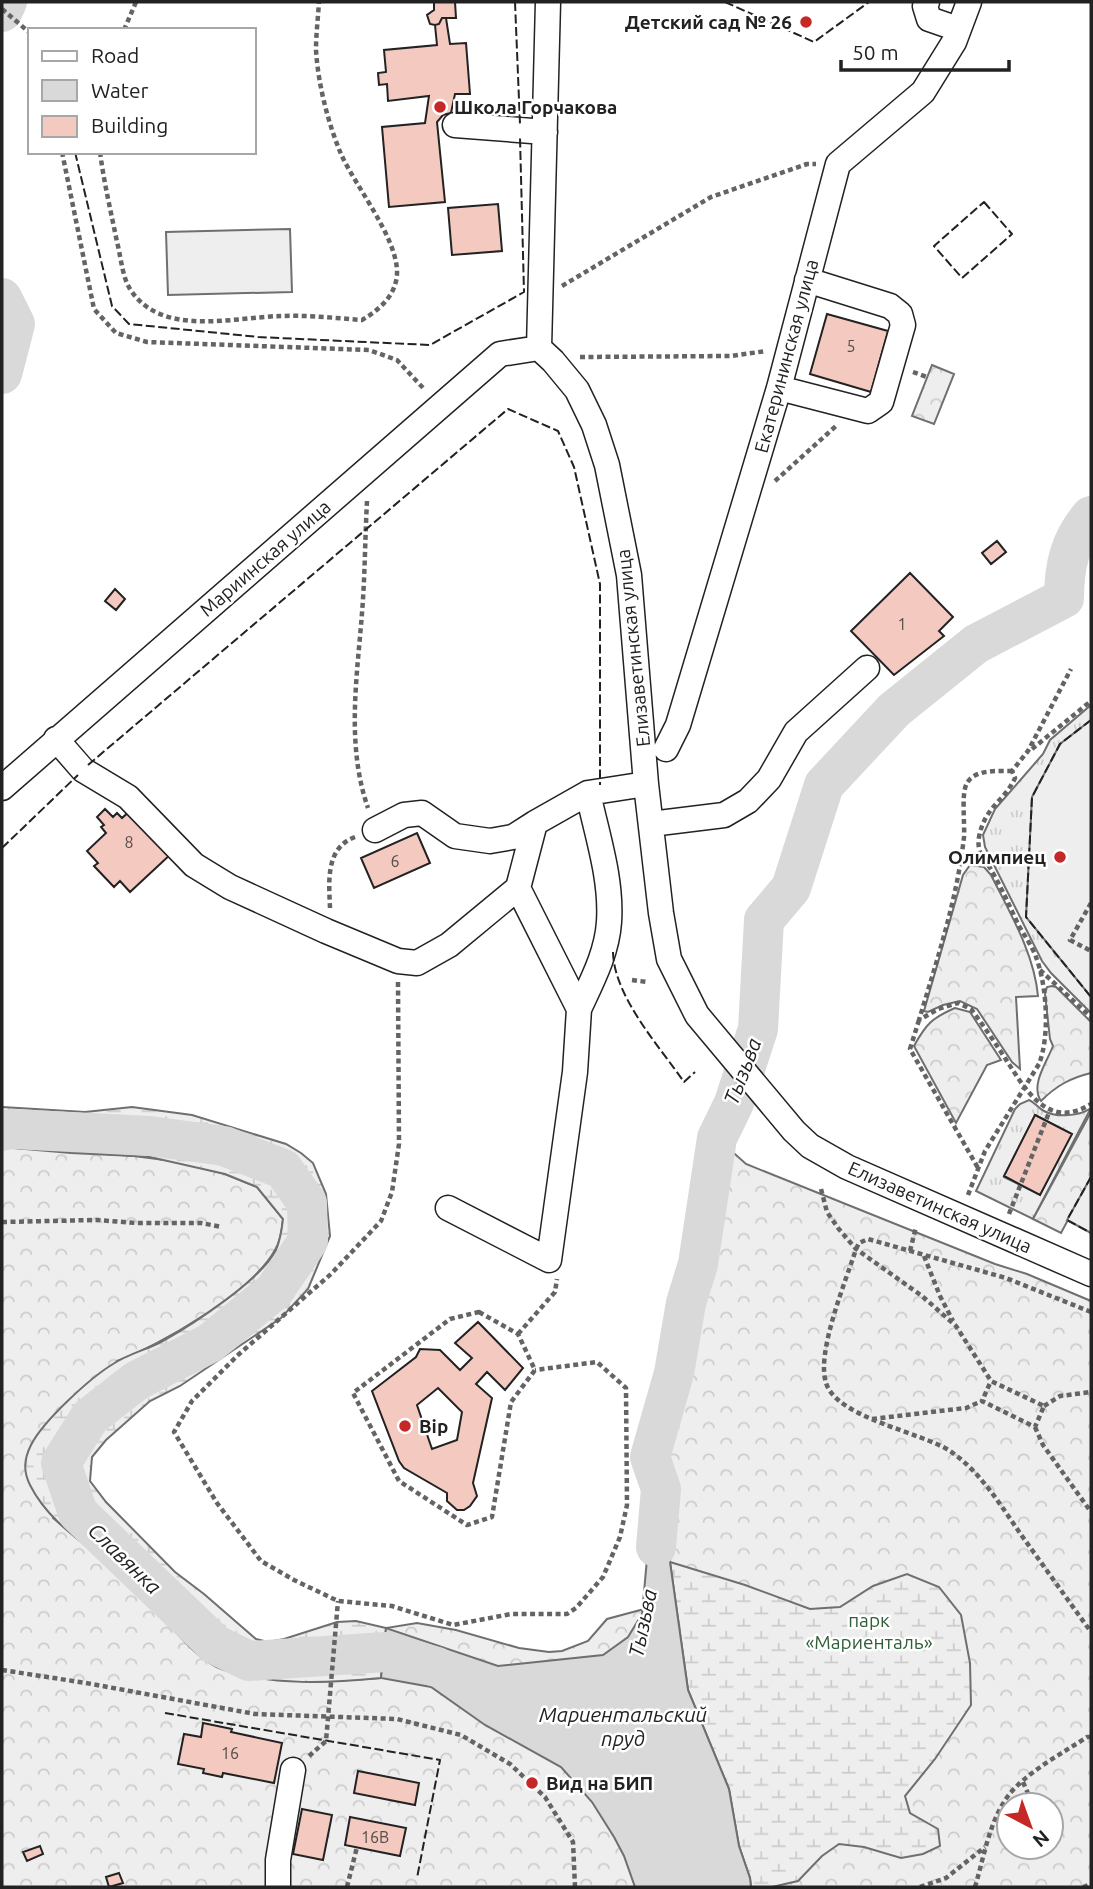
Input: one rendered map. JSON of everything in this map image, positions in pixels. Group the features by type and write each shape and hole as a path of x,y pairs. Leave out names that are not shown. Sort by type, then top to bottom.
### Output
{"street":[{"path":"546,354 545,132 548,2"},
{"path":"927,2 925,6 929,19 958,29"},
{"path":"838,164 923,92 954,42 969,2"},
{"path":"456,125 545,132"},
{"name":"Екатерининская улица","path":"666,749 678,725 779,388 838,164"},
{"path":"779,388 855,410 868,411 881,402 903,325 900,314 890,306 807,280"},
{"name":"Мариинская улица","path":"2,788 500,354 546,354"},
{"name":"Елизаветинская улица","path":"546,354 577,390 594,425 607,465 629,575 646,784 661,913 669,959 697,1015 794,1131 810,1146 846,1167 1091,1274"},
{"path":"651,824 724,815 748,801 769,779 796,732 867,668"},
{"path":"56,739 83,770 128,797 194,865 230,887 398,961 417,963 449,945 518,888 535,823"},
{"path":"375,830 404,815 422,813 455,836 490,841 513,837 588,793 646,784"},
{"path":"448,1208 550,1260 575,1072 579,1009 596,972 609,922 608,882 588,793"},
{"path":"518,888 579,1009"},
{"path":"278,1887 278,1860 293,1770"}],"path":[{"path":"125,28 136,2"},
{"path":"100,154 124,274 134,295 152,309 170,318 196,322 283,316 362,320 370,316 392,293 397,272 383,231 341,154 326,109 316,50 319,2"},
{"path":"2,9 28,31"},
{"path":"62,154 94,309 116,333 147,342 369,350 397,360 439,406"},
{"path":"562,286 711,197 807,164 838,164"},
{"path":"546,354 575,357 731,356 761,350 788,355"},
{"path":"774,482 855,410"},
{"path":"331,933 329,882 332,860 338,847 349,839 375,830 358,780 354,697 363,610 368,468"},
{"path":"1012,772 1028,751 1072,669"},
{"path":"1028,751 1091,701"},
{"path":"978,1168 910,1049 951,913 965,826 965,786 977,775 989,771 1012,772"},
{"path":"968,1195 985,1151 1039,1064 1045,1049 1045,1019 1036,957 997,879 979,855 979,839 985,817 1010,789 1015,778 1012,772"},
{"path":"961,861 979,855"},
{"path":"1091,903 1070,940 1091,951"},
{"path":"398,961 399,1144 392,1192 381,1221 331,1274 229,1364 192,1401 174,1432 217,1503 261,1561 338,1601 392,1606 453,1625 511,1614 567,1614 592,1592 603,1577 620,1537 627,1505 626,1388 597,1362 535,1370 511,1402 492,1517 467,1525 398,1480 353,1393 450,1320 479,1312 518,1334 535,1370"},
{"path":"1039,969 1091,1017"},
{"path":"632,980 648,982"},
{"path":"919,1020 938,1009 958,1003 971,1009 1023,1088 1038,1102 1051,1110 1064,1112 1081,1110 1091,1104"},
{"path":"1009,1214 1051,1110"},
{"path":"821,1189 827,1212 856,1249 922,1296 956,1326"},
{"path":"2,1222 96,1220 201,1223 222,1227"},
{"path":"910,1251 916,1227"},
{"path":"1091,1312 1006,1278 874,1239 863,1241 856,1249 831,1328 823,1367 825,1382 836,1398 872,1419 947,1450 970,1466 1091,1632"},
{"path":"924,1255 940,1296 990,1381 1044,1406"},
{"path":"518,1334 555,1292"},
{"path":"872,1419 966,1408 982,1401 990,1381"},
{"path":"1035,1427 1044,1406 1060,1396 1091,1392"},
{"path":"982,1401 1035,1427 1043,1445 1091,1511"},
{"path":"293,1770 326,1741 338,1601"},
{"path":"2,1670 255,1714 397,1718 461,1735 510,1765 545,1797 573,1842 575,1887"},
{"path":"1014,1791 1089,1737 1091,1731"},
{"path":"1023,1783 1028,1791"},
{"path":"975,1887 985,1846 995,1825"},
{"path":"920,1887 946,1878 985,1846"},
{"path":"347,1887 357,1847"},
{"path":"1083,1887 1091,1884"}],"green space":[{"path":"290,229 292,292 168,295 166,232"},
{"path":"932,365 954,374 934,424 912,416"},
{"name":"Олимпиец","path":"1091,705 1091,1013 1042,961 985,847 983,835 995,809 1043,754 1050,740"},
{"name":"Олимпиец","path":"1091,720 1091,997 1026,917 1032,797 1060,744"},
{"path":"970,865 984,867 991,875 1020,934 1036,980 1038,996 1016,997 1020,1069 1012,1062 977,1009 960,1001 924,1011 963,875"},
{"path":"1052,986 1091,1022 1091,1073 1064,1083 1041,1101 1038,1081 1053,1046 1045,994 1047,987"},
{"path":"955,1008 970,1012 1001,1060 987,1065 956,1123 914,1046 930,1022"},
{"path":"1029,1100 1044,1111 1062,1115 1081,1113 1091,1108 1033,1219 976,1191 1015,1109","holes":["1035,1115 1071,1134 1040,1195 1004,1177"]},
{"path":"2,1107 85,1112 132,1107 192,1115 286,1144 313,1163 326,1194 330,1236 308,1289 281,1318 180,1386 150,1401 106,1440 92,1457 90,1481 106,1502 175,1572 256,1639 268,1642 284,1639 337,1622 356,1621 386,1628 381,1678 322,1682 282,1681 243,1675 212,1664 187,1644 132,1584 63,1527 39,1501 26,1475 25,1465 31,1445 46,1424 80,1389 113,1364 174,1334 241,1288 268,1262 276,1250 283,1219 257,1187 225,1174 150,1157 2,1147"},
{"path":"1091,1112 1091,1177 1061,1233 1033,1219"},
{"name":"парк «Мариенталь»","path":"717,1138 746,1164 1091,1301 1091,1887 2,1887 2,1147 134,1156 180,1162 225,1174 257,1187 283,1219 275,1250 247,1283 180,1330 117,1361 53,1518 130,1581 168,1625 209,1662 222,1669 279,1680 315,1682 381,1678 386,1628 417,1623 456,1630 519,1648 549,1652 562,1651 588,1641 607,1619 648,1608 661,1489 650,1457 674,1373 686,1303 698,1264"},
{"path":"1091,1177 1091,1233 1067,1220"},
{"path":"670,1562 810,1609 840,1607 873,1586 907,1574 939,1587 961,1615 970,1663 971,1705 935,1759 905,1796 910,1813 938,1829 940,1846 923,1854 901,1858 864,1847 839,1844 822,1856 798,1881 772,1887 751,1887 739,1846 729,1789 688,1690"}],"water":[{"name":"Мариентальский пруд","path":"654,1492 668,1497 670,1562 688,1690 729,1789 739,1846 751,1887 635,1887 614,1837 592,1802 561,1767 485,1725 431,1687 381,1678 386,1628 498,1666 603,1655 628,1637 642,1614 654,1516"}],"building":[{"path":"434,2 455,2 456,18 442,18 439,24 430,24 427,15 434,10"},
{"name":"Школа Горчакова","path":"442,18 446,18 450,44 466,43 470,94 455,94 451,113 443,115 437,122 445,202 389,207 382,127 425,123 429,96 388,101 387,84 379,85 378,73 386,72 384,50 437,45 435,25 439,24"},
{"path":"498,204 502,251 452,255 448,208"},
{"path":"827,314 888,331 871,392 810,374"},
{"path":"997,541 1006,552 991,564 982,553"},
{"path":"910,573 953,617 939,631 944,636 894,675 851,631"},
{"path":"115,589 125,599 116,610 105,601"},
{"path":"105,809 113,817 117,813 122,818 132,809 172,853 130,892 120,881 114,887 94,866 98,863 87,851 106,833 101,827 104,825 97,817"},
{"path":"417,833 430,863 374,888 361,858"},
{"path":"1035,1115 1072,1134 1040,1195 1004,1176"},
{"name":"Bip","path":"478,1322 523,1368 505,1390 487,1372 476,1384 492,1398 473,1483 477,1496 464,1510 457,1510 447,1501 447,1493 404,1468 372,1391 416,1357 420,1349 440,1350 460,1370 472,1358 455,1343","holes":["438,1388 462,1412 457,1440 432,1449 417,1405"]},
{"path":"203,1723 282,1743 274,1783 223,1773 222,1777 203,1773 204,1769 178,1764 184,1734 201,1737"},
{"path":"358,1771 419,1783 415,1805 354,1793"},
{"path":"302,1809 332,1815 323,1860 293,1854"},
{"path":"350,1817 406,1828 400,1856 345,1845"},
{"path":"40,1846 43,1854 27,1861 23,1852"},
{"path":"119,1873 123,1883 109,1887 106,1877"}],"waterway":[{"name":"Славянка","path":"2,12 7,2"},
{"name":"Славянка","path":"2,298 15,324 2,374"},
{"name":"Тызьва","path":"656,1547 661,1489 650,1457 674,1373 686,1303 698,1264 717,1138 734,1103 758,1029 764,920 791,888 824,785 894,710 976,644 1064,598 1065,575 1073,544 1091,516"},
{"name":"Славянка","path":"2,1131 12,1129 150,1136 224,1146 283,1169 307,1203 308,1241 274,1291 210,1343 136,1381 90,1417 61,1463 78,1513 216,1645 249,1661 385,1652 437,1667"}],"fence":[{"path":"515,2 520,124"},
{"path":"725,2 814,42 869,2"},
{"path":"75,154 112,306 129,324 258,337 430,345 524,292 520,138"},
{"path":"984,202 1012,234 962,278 934,246 984,202"},
{"path":"88,765 508,409 558,431 574,467 600,584 600,785"},
{"path":"1091,720 1060,744 1032,797 1026,917 1091,997"},
{"path":"2,848 78,775"},
{"path":"613,952 621,986 640,1021 684,1082 695,1072"},
{"path":"1091,1177 1067,1220 1091,1233"},
{"path":"165,1713 440,1760 417,1878"}],"place":[{"name":"Детский сад № 26","path":"806,22"},
{"name":"Школа Горчакова","path":"440,107"},
{"name":"Олимпиец","path":"1060,857"},
{"name":"Bip","path":"405,1426"},
{"name":"Вид на БИП","path":"532,1783"}]}
